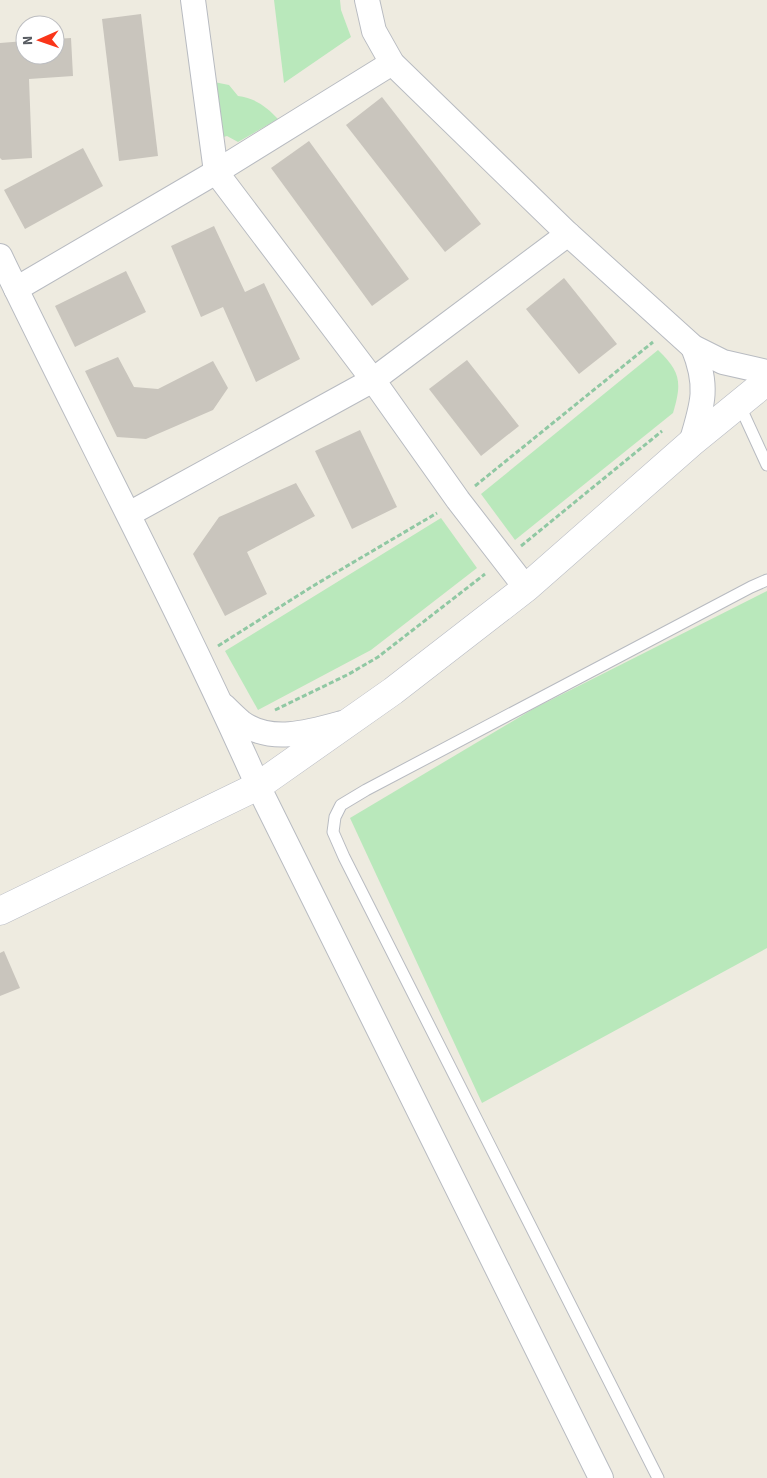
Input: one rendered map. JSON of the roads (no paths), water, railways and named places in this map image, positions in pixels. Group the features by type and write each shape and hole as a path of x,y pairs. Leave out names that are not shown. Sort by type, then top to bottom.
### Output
{"street":[{"path":"193,0 216,172 374,380 458,500 526,588"},
{"path":"367,0 374,31 392,64 568,234 693,347 723,362 767,372"},
{"path":"16,289 216,172 392,64"},
{"path":"129,514 374,380 568,234"},
{"path":"0,256 129,514 221,703 258,786 601,1478"},
{"path":"691,443 701,412 704,390 701,366 693,347"},
{"path":"0,911 258,786 354,720 393,692 526,588 691,443 767,381"},
{"path":"221,703 242,723 262,731 288,735 313,732 354,720"}],"lane":[{"path":"739,404 767,465"},
{"path":"658,1478 344,858 333,832 335,817 341,805 366,790 625,652 767,580"}]}
